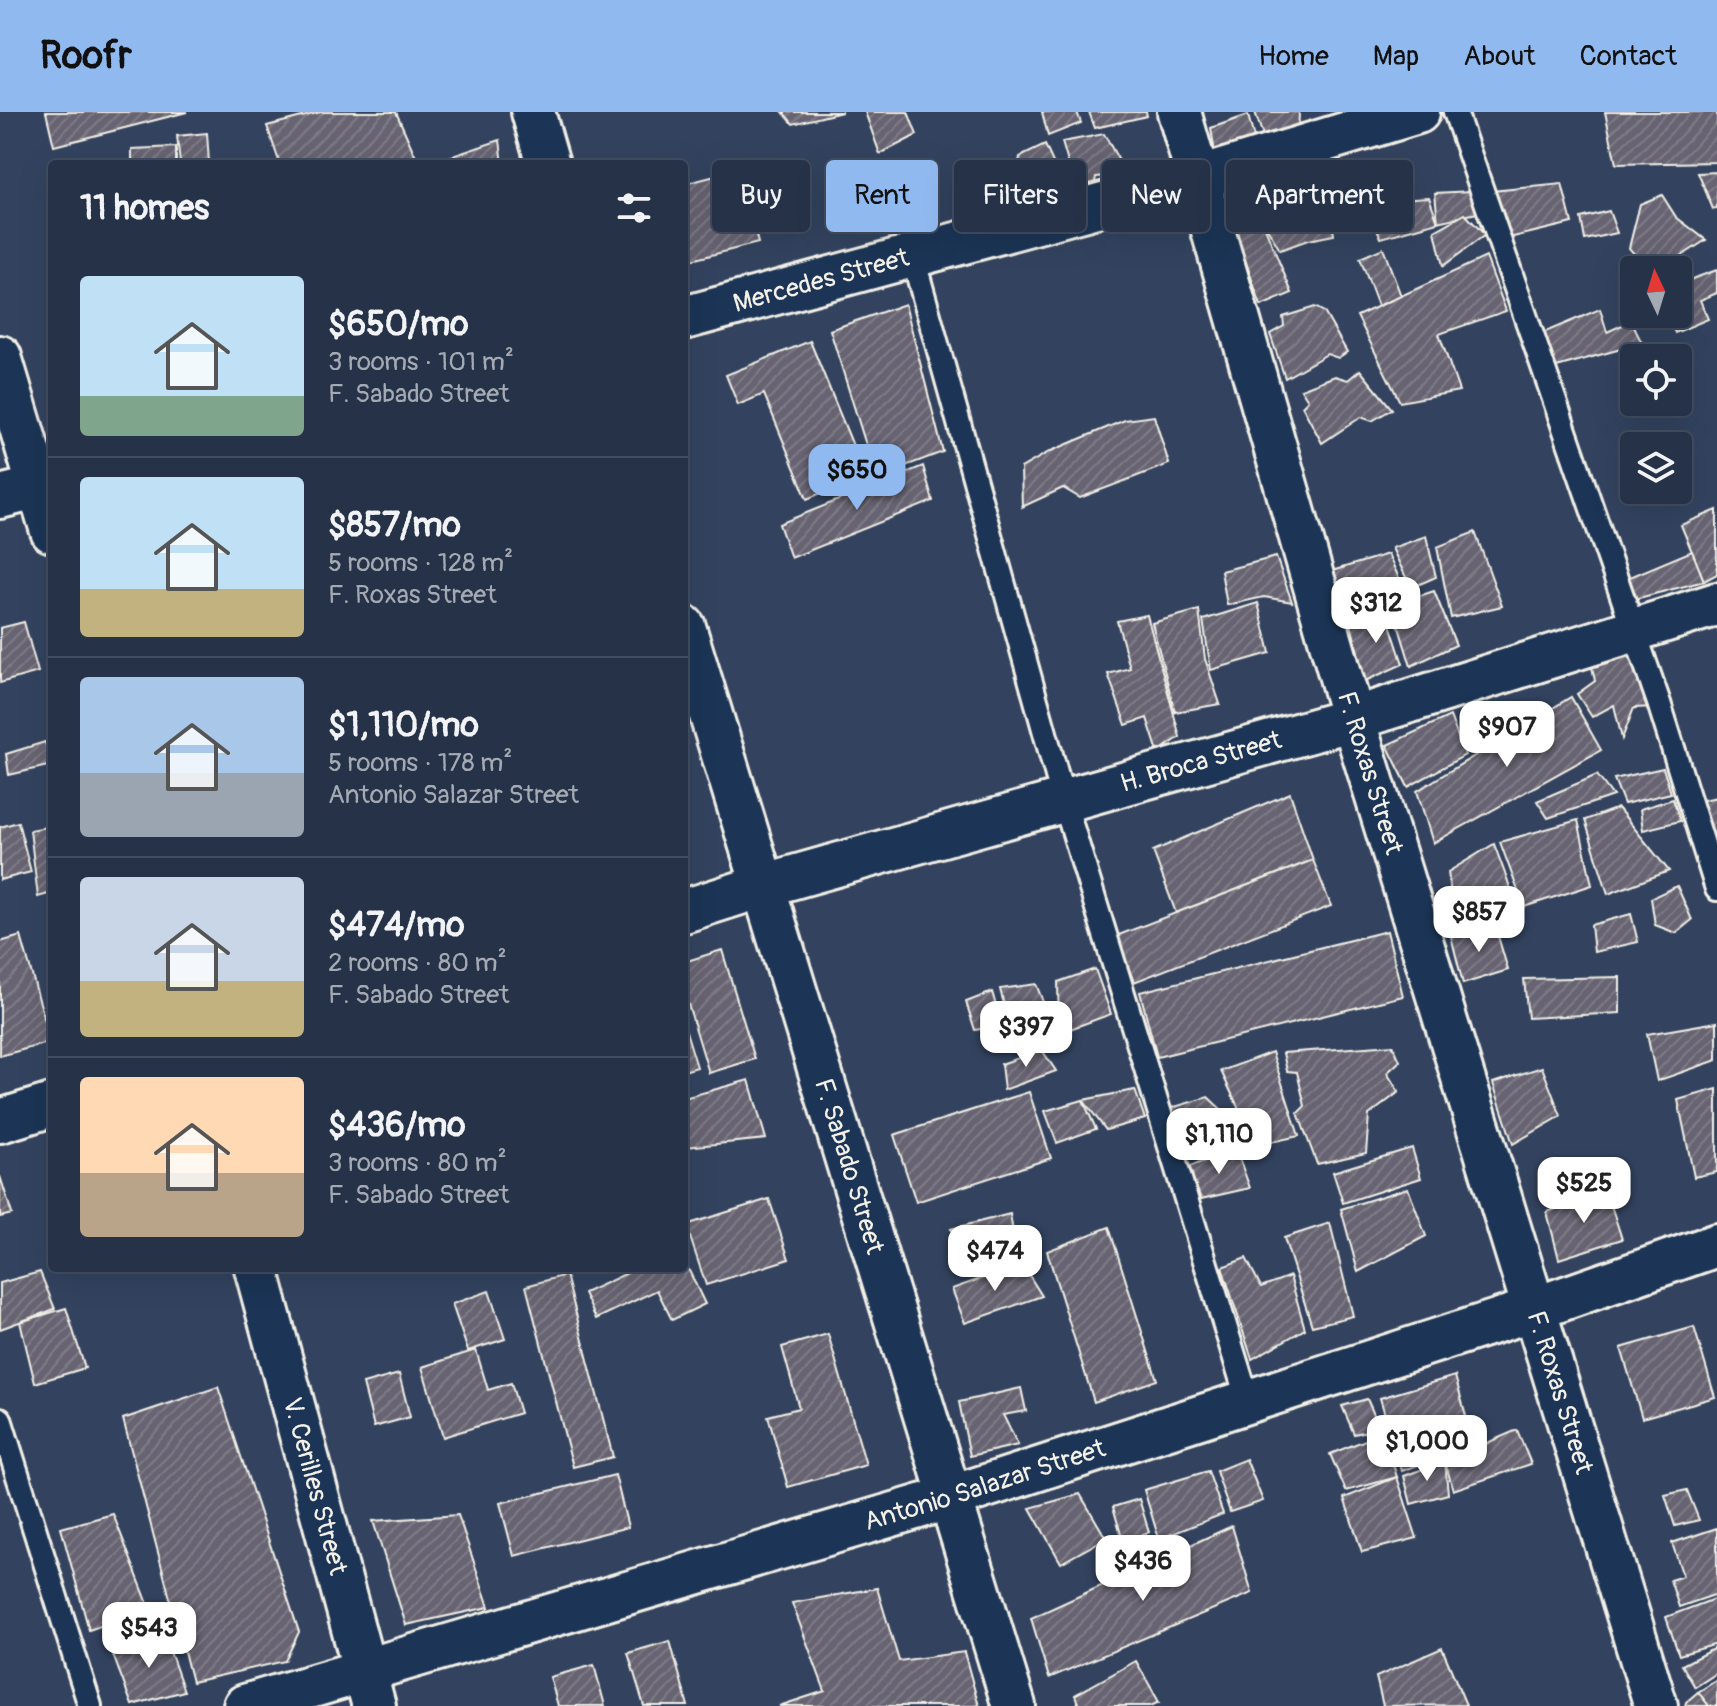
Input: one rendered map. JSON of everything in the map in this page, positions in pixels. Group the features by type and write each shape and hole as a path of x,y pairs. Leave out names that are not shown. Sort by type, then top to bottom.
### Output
{"street":[{"path":"533,112 547,160"},
{"name":"F. Roxas Street","path":"1179,112 1194,160"},
{"name":"Mercedes Street","path":"1210,175 1418,112"},
{"name":"Mercedes Street","path":"688,317 1102,204"},
{"name":"F. Roxas Street","path":"1210,217 1353,719 1656,1706"},
{"path":"0,357 46,486 0,497"},
{"name":"H. Broca Street","path":"688,910 1353,719 1717,604"},
{"name":"F. Sabado Street","path":"688,640 1014,1706"},
{"path":"0,1121 48,1106"},
{"name":"Antonio Salazar Street","path":"245,1706 369,1688 1534,1309 1717,1245"},
{"name":"V. Cerilles Street","path":"257,1272 369,1688"}],"lane":[{"path":"1455,112 1635,631 1717,889"},
{"path":"912,254 1064,801 1248,1401"},
{"path":"0,1419 90,1706"}],"building":[{"path":"46,112 187,112 54,146"},
{"path":"321,112 396,112 417,160 279,160 267,126"},
{"path":"783,112 842,112 793,124"},
{"path":"865,112 908,112 917,135 880,154"},
{"path":"1042,112 1077,112 1081,123 1048,136"},
{"path":"1089,112 1146,112 1147,116 1095,128"},
{"path":"1255,112 1299,112 1298,137 1265,142"},
{"path":"1605,112 1717,112 1717,162 1616,164"},
{"path":"1248,115 1257,150 1216,160 1211,128"},
{"path":"207,133 209,160 180,160 177,136"},
{"path":"1104,134 1119,160 1102,160 1102,177 1096,177 1093,192 1086,191 1086,160 1067,160 1062,142"},
{"path":"500,140 502,160 441,160"},
{"path":"1045,145 1052,160 1019,160"},
{"path":"176,147 176,160 132,160 132,149"},
{"path":"1717,172 1717,208 1713,209 1698,173"},
{"path":"712,177 712,232 755,232 758,243 688,261 688,183"},
{"path":"1562,184 1572,223 1505,239 1492,191"},
{"path":"1472,191 1477,213 1438,222 1435,193"},
{"path":"1662,195 1676,217 1706,240 1681,256 1636,256 1629,248 1640,204"},
{"path":"1429,197 1438,222 1413,229 1413,198"},
{"path":"1609,211 1617,233 1585,240 1581,218"},
{"path":"1465,214 1485,235 1443,266 1435,231"},
{"path":"1236,232 1267,232 1292,293 1261,306"},
{"path":"1270,232 1334,232 1334,235 1280,250"},
{"path":"1378,232 1402,232 1381,238"},
{"path":"1383,248 1401,296 1378,306 1360,258"},
{"path":"1486,257 1506,311 1439,334 1459,391 1400,402 1357,316"},
{"path":"1717,270 1717,293 1700,300 1708,319 1692,326 1692,279"},
{"path":"905,304 943,452 876,477 830,330"},
{"path":"1315,307 1324,312 1347,352 1338,358 1327,354 1285,378 1270,334 1284,326 1283,317"},
{"path":"1600,309 1607,332 1620,326 1634,328 1642,343 1620,344 1620,349 1553,368 1538,335"},
{"path":"810,341 865,475 807,499 764,394 738,405 726,375"},
{"path":"1360,370 1392,409 1372,421 1361,417 1322,443 1302,406 1308,400 1301,389 1335,376 1348,380"},
{"path":"1154,416 1169,464 1080,498 1063,488 1022,507 1021,468 1051,451 1125,420"},
{"path":"923,466 933,501 791,558 779,524"},
{"path":"1717,510 1717,574 1704,581 1681,525"},
{"path":"1475,532 1502,606 1451,618 1437,547"},
{"path":"1426,536 1436,577 1411,588 1392,548"},
{"path":"1692,551 1704,581 1631,600 1625,579"},
{"path":"1388,554 1404,589 1348,615 1332,571"},
{"path":"1276,557 1292,602 1264,597 1227,605 1221,571"},
{"path":"1434,591 1456,645 1411,666 1392,605"},
{"path":"1258,603 1270,653 1211,670 1203,620"},
{"path":"1385,609 1403,664 1365,681 1351,624"},
{"path":"1199,610 1205,659 1220,704 1175,712 1152,623"},
{"path":"1147,615 1180,737 1158,752 1147,718 1126,725 1108,674 1130,668 1117,621"},
{"path":"24,622 38,672 0,683 0,628"},
{"path":"1642,652 1654,707 1634,708 1622,739 1614,705 1592,717 1577,694 1595,681 1592,667"},
{"path":"1571,697 1601,750 1433,843 1417,791"},
{"path":"1450,716 1465,755 1408,787 1387,745"},
{"path":"45,742 48,766 9,775 6,754"},
{"path":"1663,768 1671,793 1624,804 1614,779"},
{"path":"1597,775 1613,796 1548,818 1537,801"},
{"path":"1290,793 1313,860 1176,913 1153,851"},
{"path":"1717,797 1717,872 1694,802"},
{"path":"1673,799 1680,821 1643,830 1640,809"},
{"path":"1618,808 1669,871 1608,894 1585,820"},
{"path":"1578,820 1592,885 1524,907 1500,842"},
{"path":"18,822 31,872 0,880 0,827"},
{"path":"48,827 48,894 38,897 30,830"},
{"path":"1494,844 1520,914 1455,925 1448,872"},
{"path":"1313,860 1331,906 1134,982 1116,936"},
{"path":"1677,886 1692,920 1676,933 1655,925 1651,898"},
{"path":"1631,914 1638,942 1594,952 1591,925"},
{"path":"1495,926 1508,970 1463,984 1451,936"},
{"path":"1387,931 1403,996 1157,1057 1140,992"},
{"path":"21,936 48,1031 48,1043 0,1056 0,942"},
{"path":"722,950 755,1059 709,1073 688,1004 688,961"},
{"path":"1095,969 1111,1014 1059,1033 1058,982"},
{"path":"1620,977 1620,1013 1528,1018 1524,979"},
{"path":"1036,984 1045,1007 1007,1016 1000,989"},
{"path":"992,992 1002,1026 975,1030 966,1002"},
{"path":"1717,1022 1717,1060 1657,1081 1647,1034"},
{"path":"688,1038 697,1067 688,1070"},
{"path":"1393,1045 1400,1061 1387,1073 1399,1092 1369,1115 1366,1153 1317,1164 1298,1113 1305,1106 1297,1072 1287,1071 1283,1053"},
{"path":"1042,1050 1056,1071 1004,1090 1001,1064"},
{"path":"1272,1052 1299,1136 1256,1145 1221,1071"},
{"path":"1542,1067 1561,1116 1513,1144 1493,1083"},
{"path":"749,1080 766,1139 688,1147 688,1097"},
{"path":"1717,1089 1717,1172 1694,1177 1678,1100"},
{"path":"1135,1090 1145,1119 1106,1130 1083,1100"},
{"path":"1029,1092 1051,1158 916,1202 894,1135"},
{"path":"1208,1097 1236,1123 1176,1143 1171,1108"},
{"path":"1083,1100 1096,1129 1057,1143 1045,1111"},
{"path":"1412,1148 1421,1178 1343,1203 1333,1172"},
{"path":"1236,1150 1250,1188 1201,1199 1188,1167"},
{"path":"0,1176 12,1214 0,1217"},
{"path":"1408,1188 1426,1236 1358,1272 1341,1209"},
{"path":"1606,1190 1622,1239 1559,1259 1547,1212"},
{"path":"769,1199 789,1259 706,1285 688,1224"},
{"path":"1010,1214 1015,1244 966,1255 951,1229"},
{"path":"1330,1223 1353,1316 1312,1326 1284,1238"},
{"path":"1109,1227 1157,1380 1094,1402 1047,1251"},
{"path":"1246,1258 1261,1287 1290,1276 1305,1329 1252,1359 1222,1267"},
{"path":"1022,1264 1042,1296 965,1323 952,1289"},
{"path":"688,1268 705,1304 672,1320 657,1290 596,1319 584,1293 629,1272 688,1272"},
{"path":"40,1272 55,1309 0,1329 0,1283"},
{"path":"566,1275 613,1457 573,1467 526,1286"},
{"path":"489,1291 505,1339 468,1351 452,1304"},
{"path":"66,1308 85,1368 35,1383 20,1322"},
{"path":"1694,1327 1715,1397 1642,1418 1621,1348"},
{"path":"828,1334 866,1465 788,1487 768,1416 799,1408 782,1347"},
{"path":"476,1350 488,1390 511,1383 520,1413 443,1437 422,1367"},
{"path":"399,1374 410,1417 374,1427 363,1384"},
{"path":"1455,1376 1474,1445 1402,1471 1380,1398"},
{"path":"218,1387 299,1632 285,1661 192,1682 123,1419"},
{"path":"1021,1388 1026,1411 1003,1415 1018,1445 970,1456 959,1402"},
{"path":"1367,1399 1380,1428 1354,1434 1342,1406"},
{"path":"1517,1430 1531,1464 1453,1490 1445,1461"},
{"path":"1383,1433 1397,1477 1346,1491 1330,1454"},
{"path":"1246,1459 1263,1501 1230,1512 1216,1471"},
{"path":"1445,1461 1448,1494 1411,1504 1404,1476"},
{"path":"1208,1471 1223,1514 1159,1539 1144,1490"},
{"path":"615,1475 628,1527 514,1556 500,1503"},
{"path":"1397,1477 1417,1538 1362,1552 1344,1498"},
{"path":"1687,1490 1699,1520 1675,1526 1665,1495"},
{"path":"1080,1494 1106,1538 1061,1563 1030,1508"},
{"path":"1139,1499 1149,1532 1123,1541 1113,1507"},
{"path":"113,1514 150,1609 89,1630 61,1528"},
{"path":"458,1515 489,1607 406,1625 373,1521"},
{"path":"1232,1526 1252,1593 1049,1678 1031,1618"},
{"path":"1717,1528 1717,1594 1679,1607 1670,1580 1683,1576 1672,1543"},
{"path":"877,1588 899,1661 964,1652 979,1706 779,1706 825,1691 792,1603"},
{"path":"1717,1598 1717,1644 1679,1655 1666,1617"},
{"path":"163,1632 184,1691 132,1705 113,1655"},
{"path":"670,1641 688,1706 644,1706 628,1653"},
{"path":"1717,1647 1717,1673 1695,1687 1682,1665"},
{"path":"1442,1648 1466,1705 1383,1706 1376,1677"},
{"path":"1136,1661 1159,1702 1151,1706 1079,1706 1075,1695"},
{"path":"594,1665 605,1706 558,1706 550,1677"},
{"path":"1717,1680 1717,1706 1709,1706 1698,1692"},
{"path":"1698,1692 1709,1706 1685,1706 1686,1702"}]}
